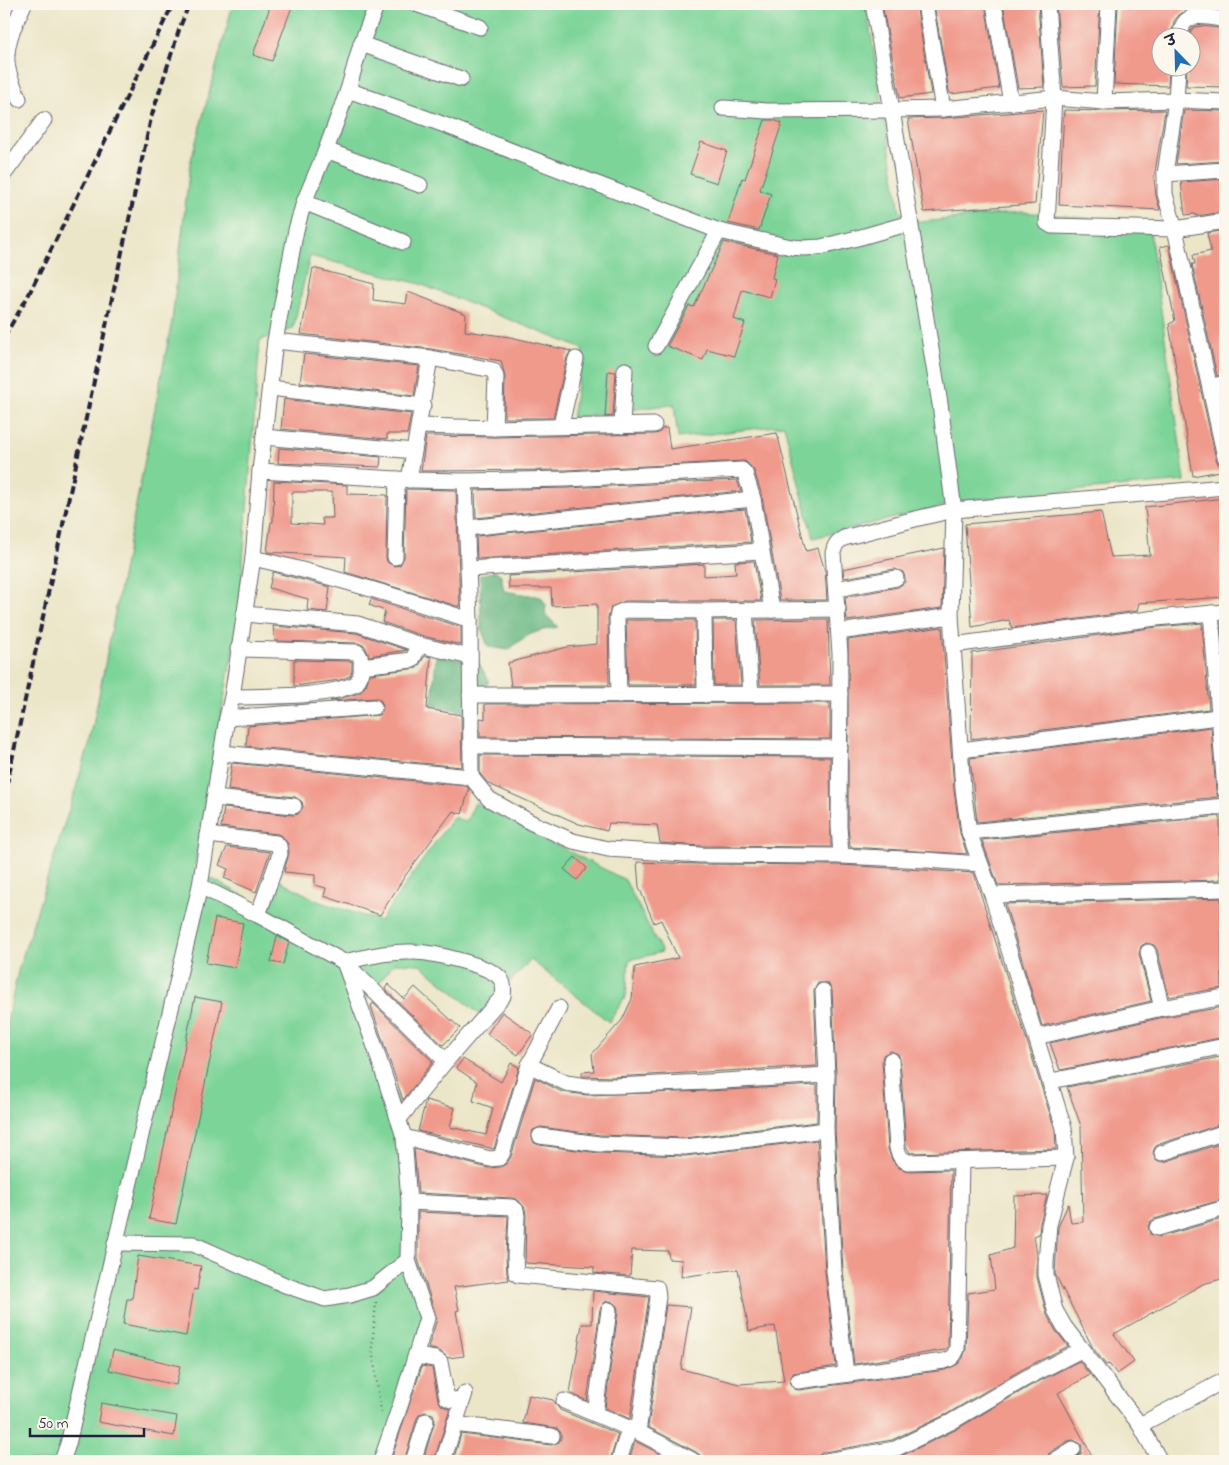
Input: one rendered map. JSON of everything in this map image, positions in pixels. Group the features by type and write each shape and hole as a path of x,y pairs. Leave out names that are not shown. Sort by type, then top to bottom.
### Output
{"street":[{"path":"19,99 9,75 6,56 11,35 24,4"},
{"path":"62,1461 68,1444 200,886 253,558 260,470 275,341 296,230 304,202 348,90 361,44 378,4"},
{"path":"416,4 480,27"},
{"path":"873,4 940,404 954,510 951,616 963,789 969,832 992,895 1064,1128 1066,1158 1049,1225 1046,1274 1057,1315 1081,1350 1140,1425 1160,1461"},
{"path":"926,4 943,108"},
{"path":"994,4 1011,103"},
{"path":"1047,4 1054,98 1047,223 1052,226 1175,229 1225,221"},
{"path":"1104,102 1109,4"},
{"path":"1182,28 1183,24 1188,20 1198,16 1225,20"},
{"path":"361,44 461,79"},
{"path":"1177,78 1165,174 1165,194 1175,229 1225,457"},
{"path":"348,90 442,124 719,231 790,247 804,248 820,247 861,237 910,222"},
{"path":"723,108 768,111 892,110 1011,103 1054,98 1104,102 1176,100 1225,102"},
{"path":"4,174 44,120"},
{"path":"326,150 420,185"},
{"path":"1165,174 1225,170"},
{"path":"304,202 403,242"},
{"path":"656,346 719,231"},
{"path":"275,341 430,358 493,370 496,377 494,428"},
{"path":"395,557 403,480 414,451 430,358"},
{"path":"561,425 576,358"},
{"path":"622,426 625,370"},
{"path":"1210,387 1225,383"},
{"path":"270,388 423,406"},
{"path":"419,426 494,428 561,425 654,425"},
{"path":"264,437 414,451"},
{"path":"260,470 403,480 465,481 567,479 739,469 746,473 772,610"},
{"path":"465,481 470,620 471,777 489,799 532,823 573,841 608,849 700,856 840,856 980,864"},
{"path":"840,856 839,632 833,553 834,545 837,542 844,538 915,518 954,510 1225,487"},
{"path":"467,528 752,499"},
{"path":"468,569 761,551"},
{"path":"253,558 366,586 470,620"},
{"path":"836,588 896,578"},
{"path":"618,695 618,612 625,610 838,609"},
{"path":"745,610 751,694"},
{"path":"704,611 705,694"},
{"path":"953,646 1156,618 1218,612 1225,791"},
{"path":"244,614 358,624 420,645 470,657"},
{"path":"839,632 951,616"},
{"path":"361,666 412,660 420,645"},
{"path":"232,697 294,695 352,686 358,681 361,666 359,653 351,651 238,650"},
{"path":"470,695 840,694"},
{"path":"227,718 374,707"},
{"path":"960,750 1222,716"},
{"path":"471,746 840,748"},
{"path":"222,753 471,777"},
{"path":"214,798 294,806"},
{"path":"969,832 1225,806"},
{"path":"208,835 276,843 279,846 280,854 258,915"},
{"path":"200,886 344,962 446,1061"},
{"path":"992,895 1225,889"},
{"path":"344,962 383,954 414,952 476,964 501,978 504,989 503,996 446,1061 399,1119"},
{"path":"1148,952 1162,1008"},
{"path":"344,962 374,1044 404,1136 409,1202 408,1260 427,1318 381,1461"},
{"path":"823,991 827,1075 826,1130 834,1271 846,1374"},
{"path":"1036,1038 1162,1008 1225,997"},
{"path":"404,1136 490,1159 499,1158 502,1154 529,1065 559,1008"},
{"path":"1050,1081 1225,1046"},
{"path":"891,1060 898,1155 902,1159 908,1162 961,1162 1066,1158"},
{"path":"529,1065 566,1082 587,1086 688,1083 827,1075"},
{"path":"540,1136 599,1144 685,1147 826,1130"},
{"path":"1162,1153 1225,1132"},
{"path":"798,1381 944,1361 954,1356 957,1349 961,1162"},
{"path":"409,1202 512,1207 516,1210 517,1216 515,1256 516,1273 518,1275 657,1288 658,1297 633,1431 619,1461"},
{"path":"1157,1228 1225,1208"},
{"path":"115,1243 193,1244 285,1285 325,1299 350,1295 373,1288 408,1260"},
{"path":"596,1414 609,1310"},
{"path":"826,1461 895,1449 951,1422 1026,1378 1081,1350"},
{"path":"416,1356 440,1362 447,1398 451,1400 464,1396 443,1461"},
{"path":"1140,1425 1225,1380"},
{"path":"564,1401 633,1431 692,1460"},
{"path":"413,1461 426,1421"},
{"path":"454,1424 552,1436"},
{"path":"1054,1461 1073,1449"}],"path":[{"path":"373,1288 376,1305 372,1347 381,1416"}],"green space":[{"path":"233,4 778,4 786,7 815,9 816,4 866,4 900,212 921,222 1022,212 1149,224 1185,481 968,500 813,538 784,425 678,438 674,404 572,418 583,349 420,284 310,256 293,329 260,340 239,614 194,869 266,908 279,880 320,902 380,921 453,817 466,822 475,803 625,880 662,952 629,960 626,996 609,1022 531,960 479,1014 420,964 394,963 365,1002 407,1134 414,1260 432,1318 387,1461 4,1461 4,1037 18,971 89,746 172,321 190,164"},
{"path":"496,571 501,575 504,591 541,597 546,605 545,614 558,627 532,634 509,650 488,647 481,628 480,575"},
{"path":"436,656 478,662 489,680 478,703 464,712 432,705"}],"building":[{"path":"271,4 293,4 272,61 253,55"},
{"path":"882,4 916,4 931,94 900,98"},
{"path":"934,4 985,4 999,88 951,94"},
{"path":"1003,4 1038,4 1044,87 1018,88"},
{"path":"1056,4 1100,4 1095,86 1063,87"},
{"path":"1118,4 1225,4 1225,11 1203,7 1186,10 1174,21 1173,28 1152,28 1152,78 1168,78 1168,86 1114,84"},
{"path":"1202,26 1225,29 1225,87 1186,86 1186,78 1202,78 1202,28 1194,27"},
{"path":"1043,110 1035,204 924,212 908,119"},
{"path":"1064,110 1165,110 1154,178 1160,210 1059,205"},
{"path":"1184,110 1225,111 1225,161 1176,164"},
{"path":"765,120 782,123 760,190 771,194 759,230 728,223 742,178 745,179"},
{"path":"701,142 727,151 717,183 690,174"},
{"path":"1225,179 1225,212 1196,216 1195,214 1185,215 1181,182"},
{"path":"1225,230 1225,374 1217,376 1192,264 1195,264 1193,255 1211,251 1207,233"},
{"path":"724,242 778,254 772,278 775,279 770,297 742,290 734,319 745,323 734,356 707,349 703,360 667,346 689,306 694,307"},
{"path":"1169,245 1216,459 1218,464 1225,466 1225,470 1193,476 1169,324 1175,321 1160,247"},
{"path":"313,268 374,284 373,300 406,304 408,292 466,314 465,331 510,337 571,351 567,357 553,418 504,418 505,377 501,361 431,349 301,334"},
{"path":"304,354 419,366 414,396 300,382"},
{"path":"608,371 616,372 613,416 605,417"},
{"path":"284,399 411,414 407,434 387,434 387,439 281,429"},
{"path":"663,428 667,428 670,449 777,433 806,551 818,548 825,571 827,600 780,600 762,496 754,470 745,461 567,470 421,471 426,436 494,437 654,434 659,433"},
{"path":"279,448 381,457 380,467 278,463"},
{"path":"737,480 741,491 476,518 475,490 567,488"},
{"path":"274,481 347,485 347,494 387,495 386,557 387,562 394,566 400,565 404,557 406,489 456,490 460,607 345,572 346,557 267,552 271,522 273,522","holes":["292,492 332,492 333,518 322,518 323,525 292,523"]},
{"path":"1225,498 1225,597 1139,603 1137,611 1012,628 1009,620 972,627 965,524 1101,512 1111,557 1150,555 1145,507"},
{"path":"745,509 751,542 477,559 476,536"},
{"path":"944,548 942,608 847,621 845,597 898,587 905,582 905,577 903,572 895,569 844,578 843,569"},
{"path":"754,561 761,601 625,601 611,607 608,618 609,685 511,686 508,663 567,647 597,644 597,604 552,606 551,588 509,588 508,576 704,564 704,576 736,574 735,562"},
{"path":"273,572 330,587 327,612 307,610 308,599 269,588"},
{"path":"371,599 461,627 461,645 423,636 382,622 385,611 369,605"},
{"path":"828,619 830,685 760,685 755,620"},
{"path":"626,620 695,620 696,685 628,685"},
{"path":"713,620 736,620 741,685 714,685"},
{"path":"1221,622 1225,622 1225,675"},
{"path":"1202,623 1209,709 971,739 972,653 1157,627"},
{"path":"273,626 356,633 407,650 369,656 365,646 358,643 275,641"},
{"path":"942,627 954,790 960,833 967,854 850,847 848,826 848,640"},
{"path":"425,656 431,657 427,709 461,715 462,767 246,746 248,726 379,715 383,707 378,698 330,701 360,693 366,685 370,674 417,668"},
{"path":"294,660 352,661 352,670 350,676 340,680 294,686"},
{"path":"830,703 830,739 480,737 480,718 485,719 485,704"},
{"path":"1211,727 1218,797 977,822 970,758"},
{"path":"480,755 830,757 831,847 700,846 660,843 657,825 609,823 607,831 579,824 489,784 480,774"},
{"path":"232,763 466,786 469,789 462,814 453,811 405,876 380,915 324,896 326,888 315,885 315,875 284,872 289,853 288,844 282,836 221,827 224,808 293,815 298,814 303,807 302,802 295,797 228,790"},
{"path":"1220,816 1220,880 998,885 982,840"},
{"path":"227,847 270,852 256,892 224,878 228,869 219,865"},
{"path":"575,857 587,868 577,880 564,869"},
{"path":"637,862 841,865 974,873 1055,1130 1056,1149 910,1153 906,1146 900,1059 898,1054 891,1051 883,1055 888,1149 892,1160 899,1168 908,1171 951,1170 948,1347 945,1350 854,1364 843,1270 835,1130 836,1075 832,991 828,983 818,983 814,991 817,1066 612,1077 582,1076 582,1072 594,1071 592,1054 622,1020 632,999 635,967 678,958 661,920 654,923 639,887"},
{"path":"1221,898 1222,988 1169,997 1157,949 1154,945 1146,943 1141,946 1139,954 1151,1001 1042,1026 1005,904"},
{"path":"215,918 243,923 235,968 206,963"},
{"path":"277,936 289,942 283,964 271,962"},
{"path":"388,984 404,999 415,987 460,1028 443,1045 385,989"},
{"path":"195,997 222,1002 176,1224 149,1219"},
{"path":"373,1003 433,1062 403,1100 371,1006"},
{"path":"1223,1007 1225,1037 1060,1070 1050,1043 1164,1017"},
{"path":"502,1012 533,1034 518,1055 487,1034"},
{"path":"1225,1056 1225,1123 1159,1144 1153,1152 1155,1160 1164,1162 1225,1142 1225,1199 1154,1219 1148,1226 1150,1234 1159,1237 1225,1218 1225,1278 1203,1284 1114,1334 1134,1362 1117,1374 1109,1364 1106,1365 1093,1348 1055,1274 1058,1227 1068,1204 1071,1223 1083,1222 1081,1126 1067,1087"},
{"path":"463,1059 501,1082 511,1063 519,1067 494,1149 418,1131 426,1100 455,1108 450,1127 486,1135 493,1108 473,1101 477,1082 456,1068"},
{"path":"535,1078 562,1092 587,1095 817,1085 817,1122 685,1138 600,1135 541,1127 533,1130 531,1135 534,1143 539,1145 599,1153 685,1156 817,1140 825,1272 836,1366 793,1373 789,1382 794,1389 799,1390 945,1370 958,1364 963,1358 966,1349 968,1293 995,1289 991,1255 1013,1248 1014,1196 1047,1195 1039,1234 1034,1236 1037,1254 1037,1277 1047,1315 1056,1331 1068,1346 1021,1370 947,1414 892,1440 824,1452 820,1454 817,1461 808,1461 808,1459 793,1461 701,1461 700,1455 696,1452 648,1427 666,1305 691,1307 681,1369 739,1384 784,1381 775,1326 749,1331 738,1269 681,1277 682,1260 669,1259 668,1251 632,1250 630,1276 594,1273 594,1267 525,1263 526,1215 525,1208 518,1200 512,1198 418,1193 414,1149 488,1168 500,1167 506,1164 511,1157"},
{"path":"418,1212 508,1216 506,1257 509,1280 454,1287 459,1310 456,1311 464,1356 448,1358 440,1351 428,1348 437,1319 418,1259"},
{"path":"138,1256 201,1266 197,1290 194,1289 186,1336 123,1324 127,1299 132,1299"},
{"path":"593,1291 649,1297 630,1419 605,1408 618,1311 617,1306 611,1301 605,1302 600,1309 587,1401 570,1393 582,1324 592,1324"},
{"path":"113,1350 180,1366 176,1385 109,1370"},
{"path":"1079,1361 1090,1375 1058,1393 1095,1461 1071,1461 1081,1454 1082,1449 1081,1444 1073,1440 1068,1441 1049,1453 1045,1461 879,1461 899,1457 955,1430 1030,1386"},
{"path":"422,1366 432,1368 438,1400 442,1406 450,1409 434,1461 423,1461 435,1420 433,1414 425,1412 417,1418 404,1461 391,1460"},
{"path":"529,1395 553,1400 560,1410 618,1434 610,1461 453,1461 461,1434 551,1445 559,1442 561,1433 557,1428 523,1423"},
{"path":"101,1403 177,1416 174,1436 98,1422"},
{"path":"635,1441 674,1461 629,1461"}],"railway":[{"path":"4,337 27,298 173,4"},
{"path":"4,797 151,118 189,4"}]}
